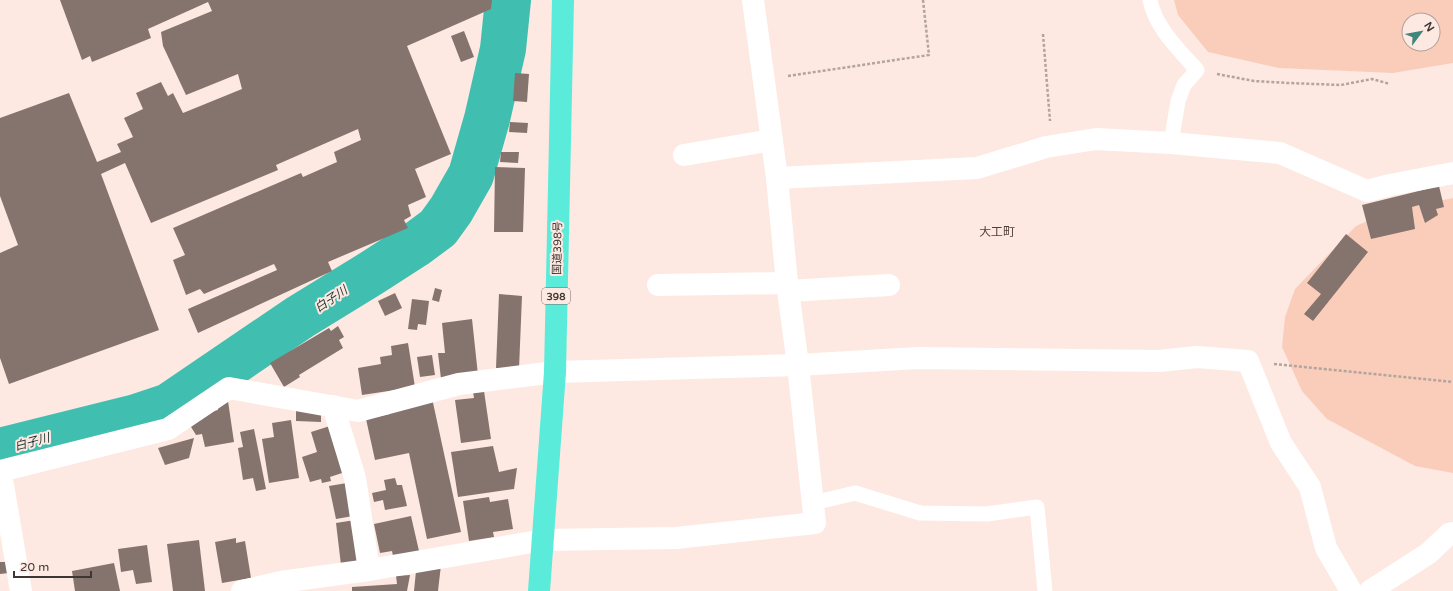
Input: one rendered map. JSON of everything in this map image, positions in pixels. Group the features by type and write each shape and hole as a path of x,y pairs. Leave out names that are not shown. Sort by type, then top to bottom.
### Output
{"highway":[{"name":"国道398号","path":"539,591 544,540 555,372 563,0"}],"street":[{"path":"242,591 281,582 369,570 544,540 676,538 815,523 777,178 753,0"},
{"path":"777,178 977,168 1051,146 1096,139 1171,143 1280,153 1368,191 1390,185 1453,173"},
{"path":"684,155 772,140"},
{"path":"658,285 788,287 889,285"},
{"path":"0,471 168,430 229,388 358,411 460,384 555,372 798,365 918,358 1159,361 1197,357 1248,361 1281,443 1310,487 1326,548 1351,591"},
{"path":"333,406 355,478 369,570"},
{"path":"0,475 21,591"},
{"path":"1370,591 1429,553 1453,532"}],"lane":[{"path":"1150,0 1159,24 1197,70 1184,85 1178,101 1171,143"},
{"path":"813,503 855,493 920,513 987,514 1037,507 1045,591"}],"path":[{"path":"763,79 928,56 923,0"},
{"path":"1043,34 1051,146"},
{"path":"1197,70 1254,81 1341,85 1372,79 1390,84"},
{"path":"1248,361 1453,382"}],"shaded area":[{"path":"1174,0 1453,0 1453,63 1393,73 1279,68 1208,52 1178,15"},
{"path":"1453,198 1453,473 1415,466 1327,419 1302,391 1282,347 1285,317 1295,289 1356,226 1393,210"}],"building":[{"path":"60,0 492,0 491,9 407,46 451,154 415,169 426,197 408,205 411,216 404,220 408,228 328,262 332,271 198,333 188,309 277,270 274,264 204,294 200,289 186,295 173,260 185,255 173,228 301,173 303,177 337,162 334,152 361,140 358,129 276,165 278,170 151,223 125,163 101,174 159,330 9,384 0,358 0,253 18,245 0,196 0,118 69,93 97,162 121,152 117,144 133,137 124,118 143,109 136,93 161,82 168,96 173,93 183,113 242,89 238,74 186,95 163,46 161,32 212,11 208,2 148,29 151,38 92,62 90,56 82,60"},
{"path":"464,31 474,57 461,62 451,36"},
{"path":"515,73 529,74 527,102 513,101"},
{"path":"510,122 528,123 527,133 509,132"},
{"path":"501,152 519,152 518,163 500,162"},
{"path":"495,167 525,168 523,232 494,232"},
{"path":"1439,186 1444,207 1436,209 1438,215 1425,223 1419,205 1412,207 1415,229 1371,239 1362,205"},
{"path":"1346,234 1368,252 1313,321 1304,314 1321,294 1307,283"},
{"path":"435,288 442,290 439,302 432,300"},
{"path":"395,293 402,308 385,316 378,301"},
{"path":"499,294 522,296 519,369 496,368"},
{"path":"412,299 429,301 426,325 418,324 417,330 408,329"},
{"path":"472,319 478,375 441,379 438,353 445,353 442,323"},
{"path":"338,326 344,337 339,340 343,348 299,375 300,377 284,387 270,363 329,328 331,331"},
{"path":"408,343 415,387 362,395 358,368 381,364 380,357 392,355 391,346"},
{"path":"432,355 435,375 420,377 417,357"},
{"path":"484,391 491,439 461,443 455,400 474,398 473,392"},
{"path":"432,398 461,532 427,539 409,453 375,460 366,419 390,414 389,407"},
{"path":"228,401 234,442 205,447 202,434 196,435 188,422 205,413 218,410 217,406"},
{"path":"296,411 321,411 321,422 296,421"},
{"path":"291,420 299,478 269,483 262,439 274,437 272,423"},
{"path":"330,426 345,472 330,477 331,481 322,483 321,479 310,482 302,457 317,452 311,432"},
{"path":"254,429 266,489 256,491 253,478 243,480 238,448 243,447 240,432"},
{"path":"194,438 189,458 165,465 158,448"},
{"path":"493,446 499,472 517,468 514,489 458,497 451,452"},
{"path":"395,478 397,485 402,485 407,506 385,510 383,500 374,502 372,493 386,490 384,480"},
{"path":"347,483 353,516 336,519 329,486"},
{"path":"489,497 490,502 508,499 513,529 493,532 494,537 469,541 463,501"},
{"path":"411,516 419,551 393,556 392,551 380,553 374,524"},
{"path":"355,520 360,562 341,565 336,523"},
{"path":"236,538 236,543 245,541 251,578 222,583 215,542"},
{"path":"199,540 205,591 173,591 167,544"},
{"path":"147,545 152,582 136,584 133,570 121,572 118,549"},
{"path":"0,562 7,562 9,573 0,574"},
{"path":"114,563 120,591 75,591 72,571"},
{"path":"441,565 438,591 414,591 416,571"},
{"path":"410,575 407,591 352,591 352,587 397,584 396,576"}],"waterway":[{"name":"白子川","path":"0,451 136,417 169,406 300,317 415,245 438,228 451,210 471,175 487,119 503,49 508,0"}],"district":[{"name":"大工町","path":"997,232"}]}
